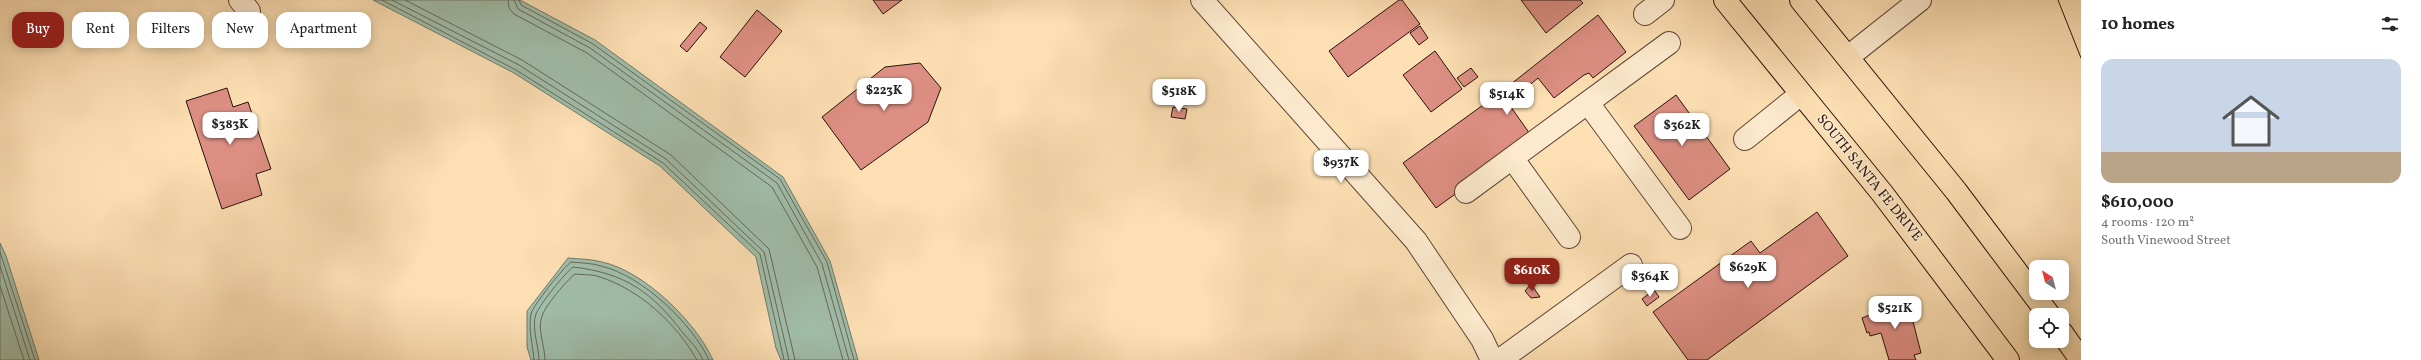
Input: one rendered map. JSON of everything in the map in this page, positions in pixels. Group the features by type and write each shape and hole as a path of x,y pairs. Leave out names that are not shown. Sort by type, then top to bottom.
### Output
{"highway":[{"name":"SOUTH SANTA FE DRIVE","path":"1725,0 1896,211 2008,360"},
{"path":"1801,0 1960,197 2044,308"},
{"path":"2069,343 2081,360"}],"street":[{"path":"1202,0 1416,241 1482,339 1492,360"},
{"path":"1645,14 1662,0"},
{"path":"1848,57 1920,0"},
{"path":"1466,192 1669,44"},
{"path":"1745,139 1801,94"},
{"path":"1588,103 1680,228"},
{"path":"1513,159 1569,237"},
{"path":"1500,360 1631,265"}],"water":[{"path":"373,0 520,0 595,40 783,177 830,261 858,360 781,360 776,348 756,257 660,166 514,73"},
{"path":"0,243 6,256 39,360 0,360"},
{"path":"568,258 598,261 618,267 651,287 667,300 694,330 705,345 713,360 531,360 527,347 527,311"}],"building":[{"path":"873,0 902,0 883,14"},
{"path":"1399,0 1402,0 1420,24 1348,77 1329,51"},
{"path":"1521,0 1580,0 1583,3 1546,33"},
{"path":"757,10 782,31 745,77 720,57"},
{"path":"1598,15 1626,52 1593,78 1589,73 1584,75 1554,98 1538,78 1508,103 1530,134 1480,176 1436,208 1403,163 1501,92"},
{"path":"700,22 707,28 687,52 680,46"},
{"path":"1420,26 1428,38 1419,45 1410,33"},
{"path":"1435,51 1462,89 1431,112 1403,75"},
{"path":"920,63 941,88 928,122 861,170 822,117 885,67"},
{"path":"1471,68 1478,77 1464,87 1457,78"},
{"path":"227,88 233,107 248,102 271,169 256,174 262,195 222,209 186,101"},
{"path":"1676,95 1730,169 1689,200 1634,126"},
{"path":"1173,107 1187,109 1185,119 1171,117"},
{"path":"1817,212 1848,256 1707,360 1688,360 1653,312 1751,241 1760,253"},
{"path":"1531,284 1540,297 1531,298 1525,291"},
{"path":"1654,290 1659,297 1647,306 1642,299"},
{"path":"1907,298 1921,353 1914,355 1916,360 1889,360 1881,333 1870,336 1869,332 1867,333 1862,318 1870,315 1869,309"}],"tram line":[{"path":"2058,0 2081,58"}]}
